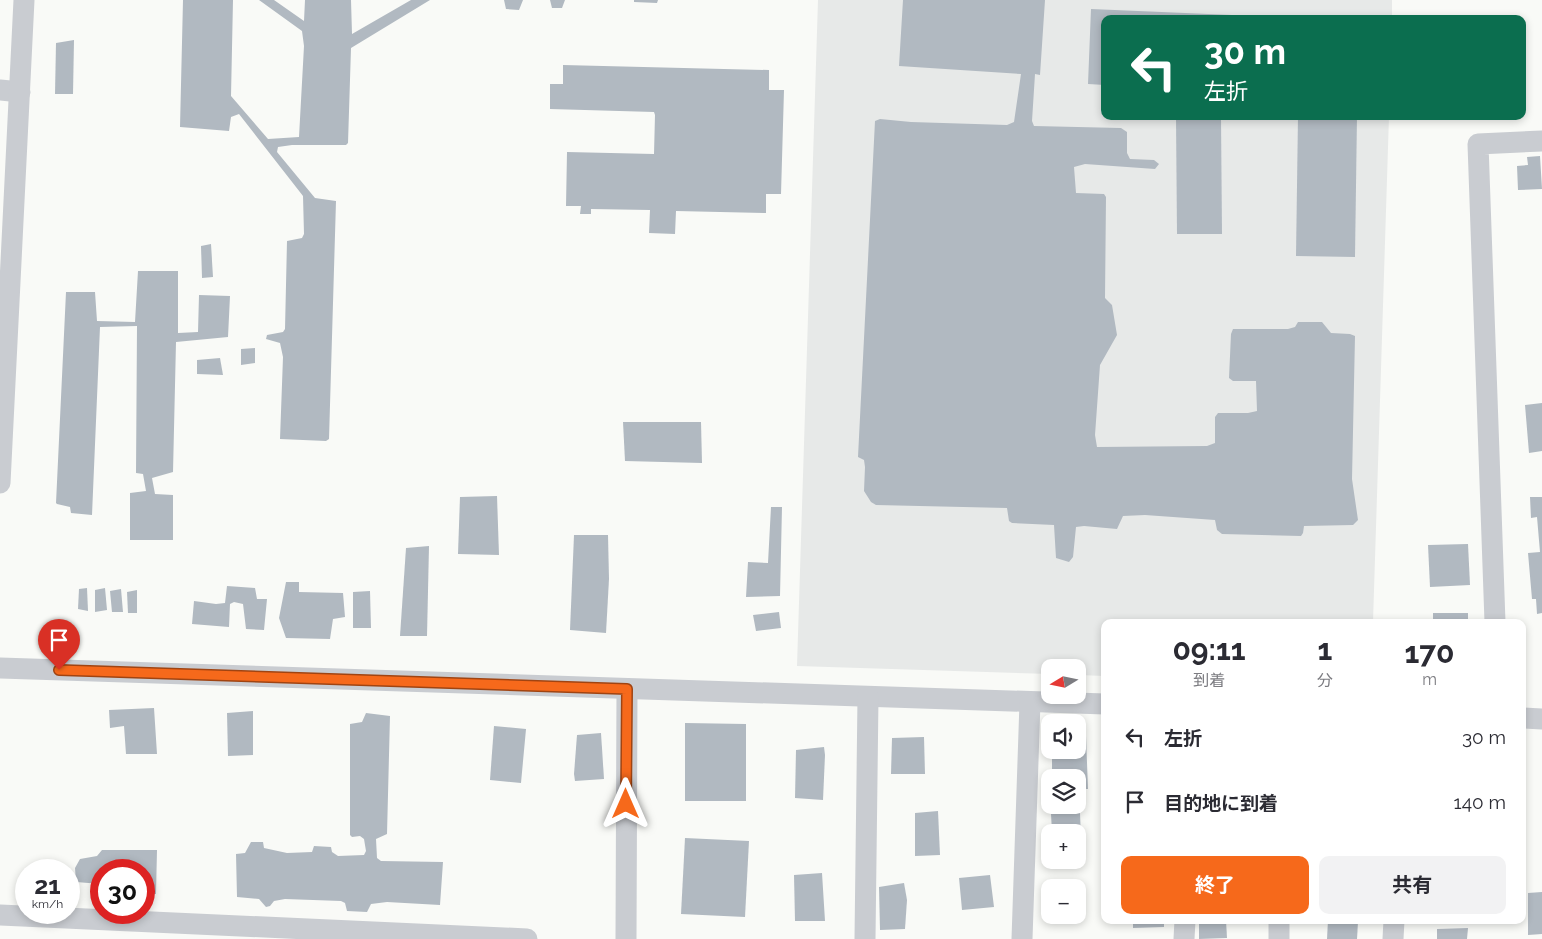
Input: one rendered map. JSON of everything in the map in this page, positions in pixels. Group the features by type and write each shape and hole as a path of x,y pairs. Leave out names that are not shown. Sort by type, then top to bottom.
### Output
{"street":[{"path":"0,483 10,91 24,0"},
{"path":"1495,619 1478,144 1542,141"},
{"path":"0,668 1101,704"},
{"path":"626,939 627,689"},
{"path":"865,939 868,697"},
{"path":"1022,939 1030,702"},
{"path":"1526,718 1542,719"},
{"path":"0,915 222,932 526,939"},
{"path":"1184,939 1185,924"},
{"path":"1279,924 1279,939"},
{"path":"1393,939 1394,924"}],"shaded area":[{"path":"818,0 1392,0 1392,15 1101,15 1101,120 1389,120 1373,619 1101,619 1101,676 1086,675 1086,659 1041,659 1041,674 797,666"}],"building":[{"path":"183,0 233,0 231,96 268,139 299,137 304,46 302,31 259,0 274,0 304,21 305,0 351,0 352,34 411,0 430,0 351,48 348,143 346,145 292,145 278,147 277,152 315,198 336,201 329,439 326,441 280,439 283,357 280,343 266,339 267,335 283,332 285,329 287,241 302,238 304,234 303,196 239,114 231,117 229,131 180,127"},
{"path":"504,0 523,0 519,10 506,9"},
{"path":"550,0 565,0 562,8 552,8"},
{"path":"634,0 658,0 657,3 634,2"},
{"path":"903,0 1045,0 1040,75 1035,74 1032,121 1034,126 1121,128 1127,132 1127,153 1130,159 1154,160 1159,164 1155,169 1085,164 1074,167 1076,193 1104,194 1106,197 1105,298 1112,305 1117,335 1100,365 1095,435 1097,447 1207,446 1215,443 1215,417 1218,413 1248,413 1257,411 1256,381 1233,381 1229,378 1231,334 1233,329 1288,329 1295,327 1298,322 1322,322 1331,333 1355,336 1352,479 1358,520 1353,525 1304,526 1301,536 1222,534 1217,530 1215,520 1145,515 1123,516 1117,529 1076,527 1073,557 1069,562 1056,558 1054,525 1012,523 1009,521 1007,508 876,505 871,502 864,491 864,460 858,457 875,121 880,119 911,122 1007,125 1014,122 1021,74 899,66"},
{"path":"1091,9 1232,15 1101,15 1101,85 1088,84"},
{"path":"74,40 73,94 55,94 56,43"},
{"path":"563,65 769,70 769,90 784,90 781,194 766,194 766,213 676,211 675,234 649,233 650,210 591,209 591,214 580,214 581,206 566,206 567,152 654,154 655,115 654,112 550,109 550,84 563,84"},
{"path":"1176,120 1221,120 1222,234 1177,234"},
{"path":"1298,120 1357,120 1355,257 1296,256"},
{"path":"1540,156 1542,189 1518,190 1517,166 1528,165 1527,157"},
{"path":"211,244 213,277 202,278 201,246"},
{"path":"138,271 178,271 178,333 198,332 199,295 230,296 228,337 176,342 173,472 152,478 155,494 173,495 173,540 130,540 130,493 146,491 143,474 136,473 137,326 100,327 92,515 71,513 70,507 56,503 66,292 95,292 97,321 135,322"},
{"path":"255,348 255,363 241,365 241,349"},
{"path":"220,358 223,375 197,374 197,360"},
{"path":"1542,403 1542,451 1529,453 1525,405"},
{"path":"623,422 701,422 702,463 625,461"},
{"path":"497,496 499,555 458,554 460,497"},
{"path":"1530,497 1542,497 1542,613 1537,614 1536,599 1532,599 1528,553 1540,552 1537,517 1531,518"},
{"path":"771,507 782,507 780,596 746,597 748,562 768,563"},
{"path":"574,535 608,535 609,579 606,633 570,630"},
{"path":"1468,544 1470,585 1430,587 1428,545"},
{"path":"429,546 427,636 400,636 406,548"},
{"path":"286,582 299,582 299,592 343,593 345,617 333,619 330,639 286,638 279,618"},
{"path":"227,586 255,588 257,599 267,599 264,630 246,629 243,604 234,602 230,604 229,627 192,624 194,601 216,604 225,603"},
{"path":"87,588 88,611 78,609 79,589"},
{"path":"105,588 107,610 95,612 95,590"},
{"path":"121,589 123,612 112,612 110,591"},
{"path":"137,590 137,613 128,613 127,592"},
{"path":"370,591 371,628 353,628 353,592"},
{"path":"779,612 781,628 756,631 753,615"},
{"path":"1433,613 1468,613 1468,619 1433,619"},
{"path":"154,708 157,754 126,754 124,726 110,728 109,710"},
{"path":"253,711 253,755 228,756 227,713"},
{"path":"366,713 390,716 387,834 376,839 377,858 381,861 443,862 440,905 387,902 371,904 367,912 347,911 345,903 341,901 285,899 274,901 270,906 266,907 259,899 237,897 236,854 245,853 251,842 263,842 264,848 287,853 312,852 314,846 331,847 332,852 338,856 364,855 366,851 364,839 360,836 352,837 350,835 350,724 362,722"},
{"path":"685,723 746,724 746,801 685,801"},
{"path":"494,726 526,729 521,783 490,780"},
{"path":"601,733 604,779 575,781 577,735"},
{"path":"1086,736 1088,789 1086,789 1086,769 1052,769 1052,759 1086,759"},
{"path":"924,737 925,774 891,774 892,738"},
{"path":"824,747 823,800 795,798 796,750"},
{"path":"938,811 940,855 915,856 915,813"},
{"path":"1051,814 1080,814 1080,824 1052,824"},
{"path":"685,838 749,841 745,917 681,914"},
{"path":"102,850 157,850 156,894 155,859 90,859 90,883 80,882 80,859 97,856"},
{"path":"822,873 825,921 795,921 794,875"},
{"path":"990,875 994,907 962,910 959,878"},
{"path":"904,883 907,900 905,929 880,930 879,887"},
{"path":"1542,892 1542,934 1528,935 1528,893"},
{"path":"1133,924 1164,924 1164,927 1133,928"},
{"path":"1199,924 1226,924 1227,938 1199,939"},
{"path":"1328,924 1358,924 1357,939 1327,939"},
{"path":"1468,928 1467,939 1437,939 1437,929"}],"route":[{"path":"59,670 627,689 626,804"}]}
